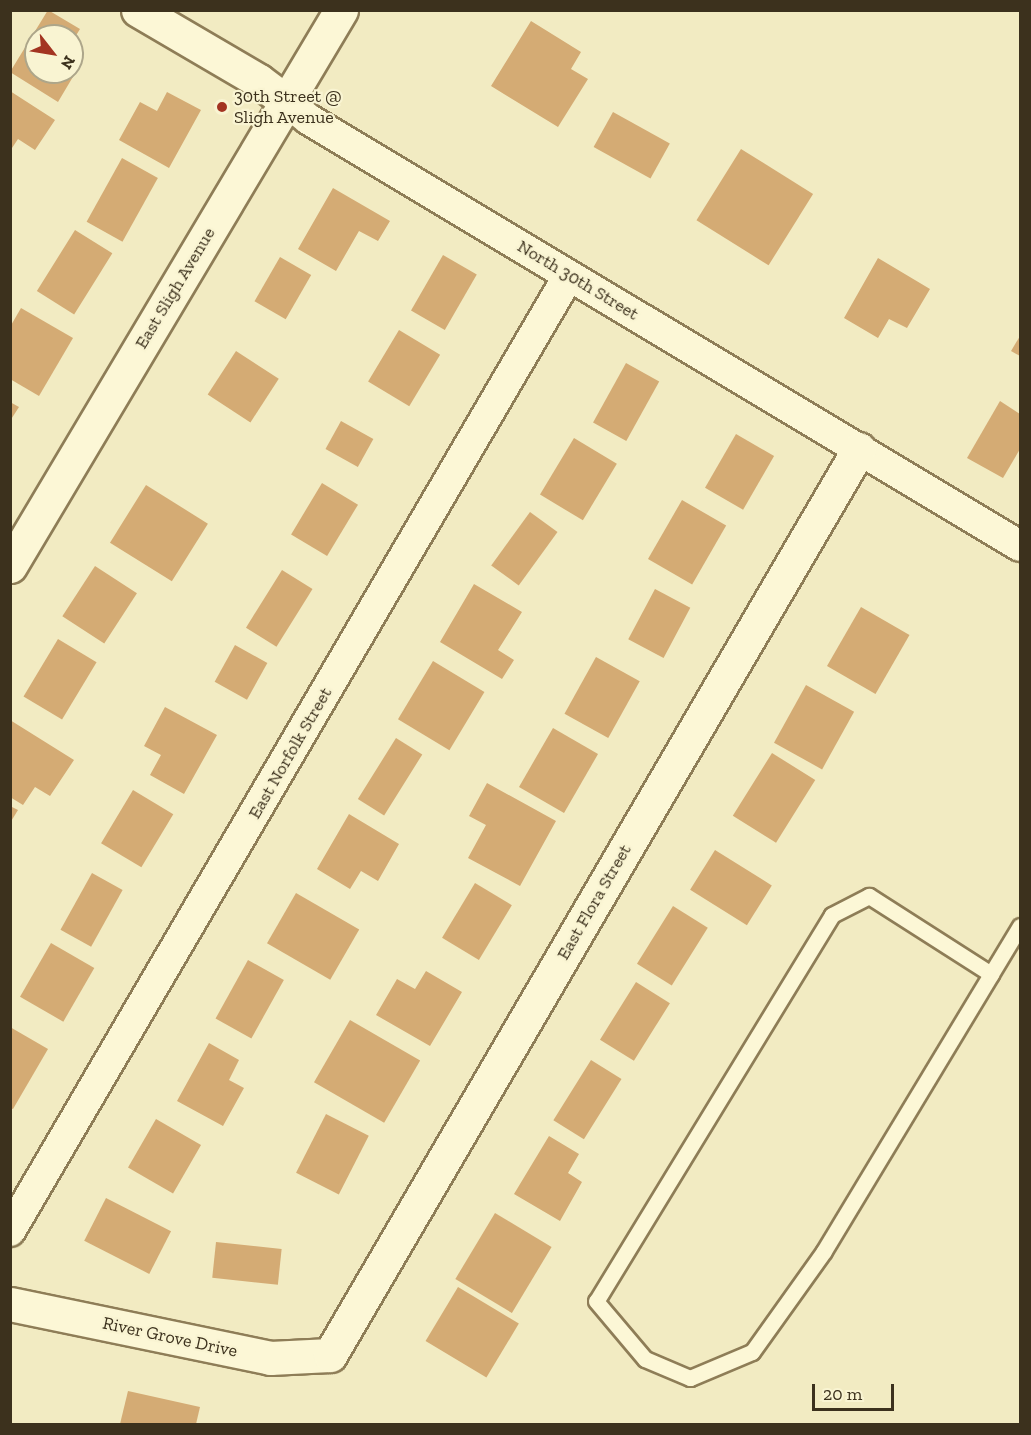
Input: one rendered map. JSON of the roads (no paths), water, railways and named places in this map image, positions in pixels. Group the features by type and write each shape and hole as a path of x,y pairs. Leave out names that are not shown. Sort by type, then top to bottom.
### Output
{"street":[{"name":"North 30th Street","path":"138,10 259,81 308,119 1020,546"},
{"name":"East Sligh Avenue","path":"10,567 341,10"},
{"name":"East Norfolk Street","path":"10,1230 569,275"},
{"name":"East Flora Street","path":"330,1355 859,449"},
{"name":"River Grove Drive","path":"10,1304 270,1358 330,1355"}],"lane":[{"path":"991,974 869,896 832,915 596,1301 645,1359 690,1378 752,1352 824,1251 1020,926"}],"place":[{"name":"30th Street @ Sligh Avenue","path":"222,107"}]}
